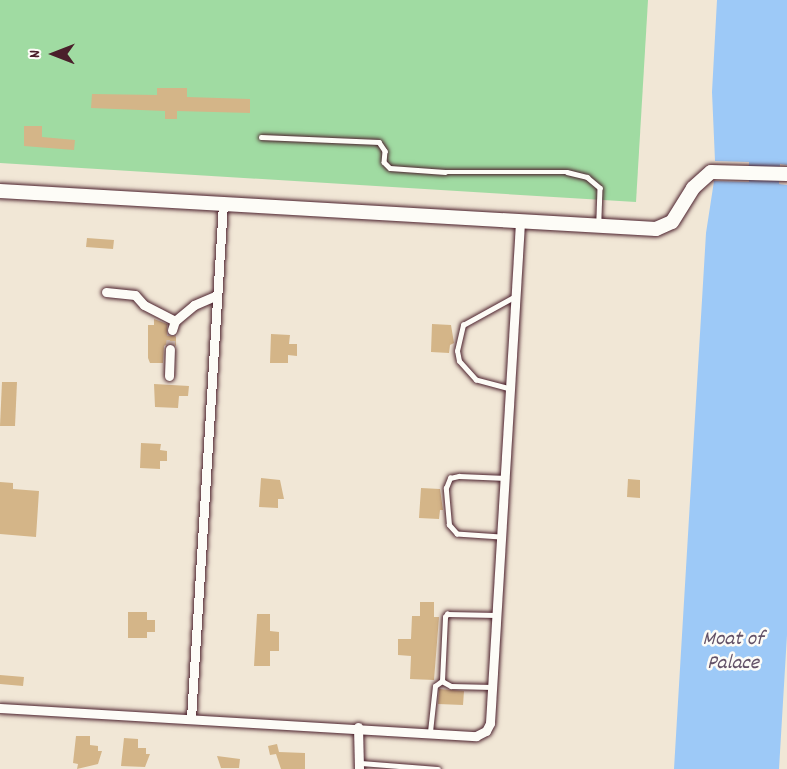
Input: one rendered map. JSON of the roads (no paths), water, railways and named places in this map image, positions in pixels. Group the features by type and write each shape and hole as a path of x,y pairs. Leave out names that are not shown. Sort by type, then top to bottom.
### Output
{"street":[{"path":"0,191 520,222 667,226 693,188 714,171 787,174"},
{"path":"191,717 223,204"},
{"path":"0,708 482,734 490,723 493,687 520,222"},
{"path":"106,292 135,295 144,305 173,326 194,305 217,295"},
{"path":"169,376 170,349"},
{"path":"358,727 360,766"}],"lane":[{"path":"261,137 379,142 385,151 384,162 390,168 445,172 567,172 587,177 600,188 598,225"},
{"path":"510,389 476,381 459,361 457,351 463,325 516,296"},
{"path":"503,537 457,534 449,525 446,488 450,478 459,476 506,478"},
{"path":"442,681 447,614 497,615"},
{"path":"442,681 451,686 493,687"},
{"path":"430,732 435,686 442,681"},
{"path":"360,766 438,769"}],"water":[{"name":"Moat of Palace","path":"717,0 787,0 787,165 780,164 779,184 787,185 787,635 779,769 674,769 706,233 714,181 749,182 749,162 715,161 712,92"}],"tunnel":[{"path":"170,349 172,330"}]}
